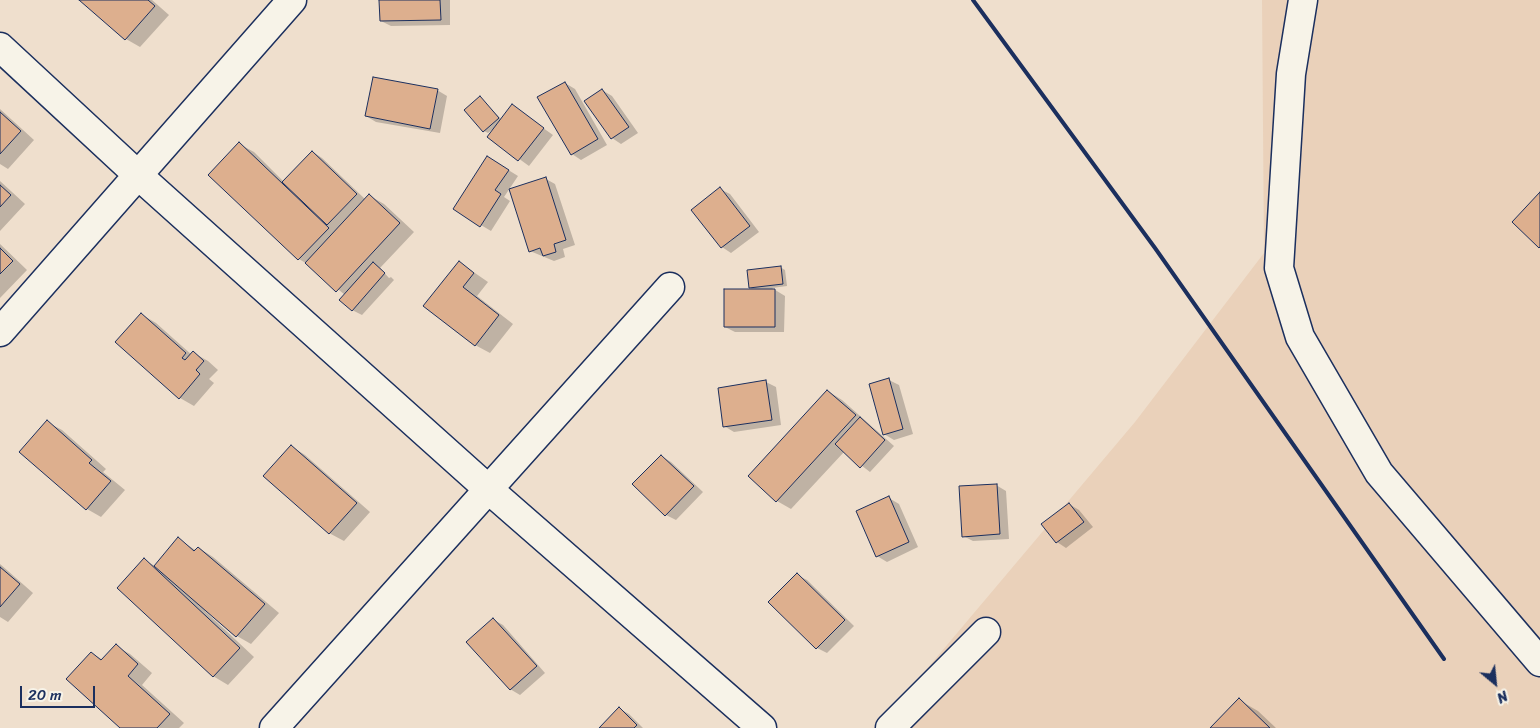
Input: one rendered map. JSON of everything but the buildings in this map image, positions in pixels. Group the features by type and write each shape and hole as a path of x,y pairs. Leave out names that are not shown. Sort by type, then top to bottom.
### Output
{"street":[{"path":"0,332 292,0"},
{"path":"1303,0 1291,74 1279,268 1300,337 1379,473 1540,662"},
{"path":"0,47 139,176 487,488 762,728"},
{"path":"274,728 487,488 670,286"},
{"path":"890,728 986,632"}],"shaded area":[{"path":"1262,0 1540,0 1540,728 877,728 1135,422 1264,253"}],"railway":[{"path":"973,0 1155,248 1444,659"}]}
